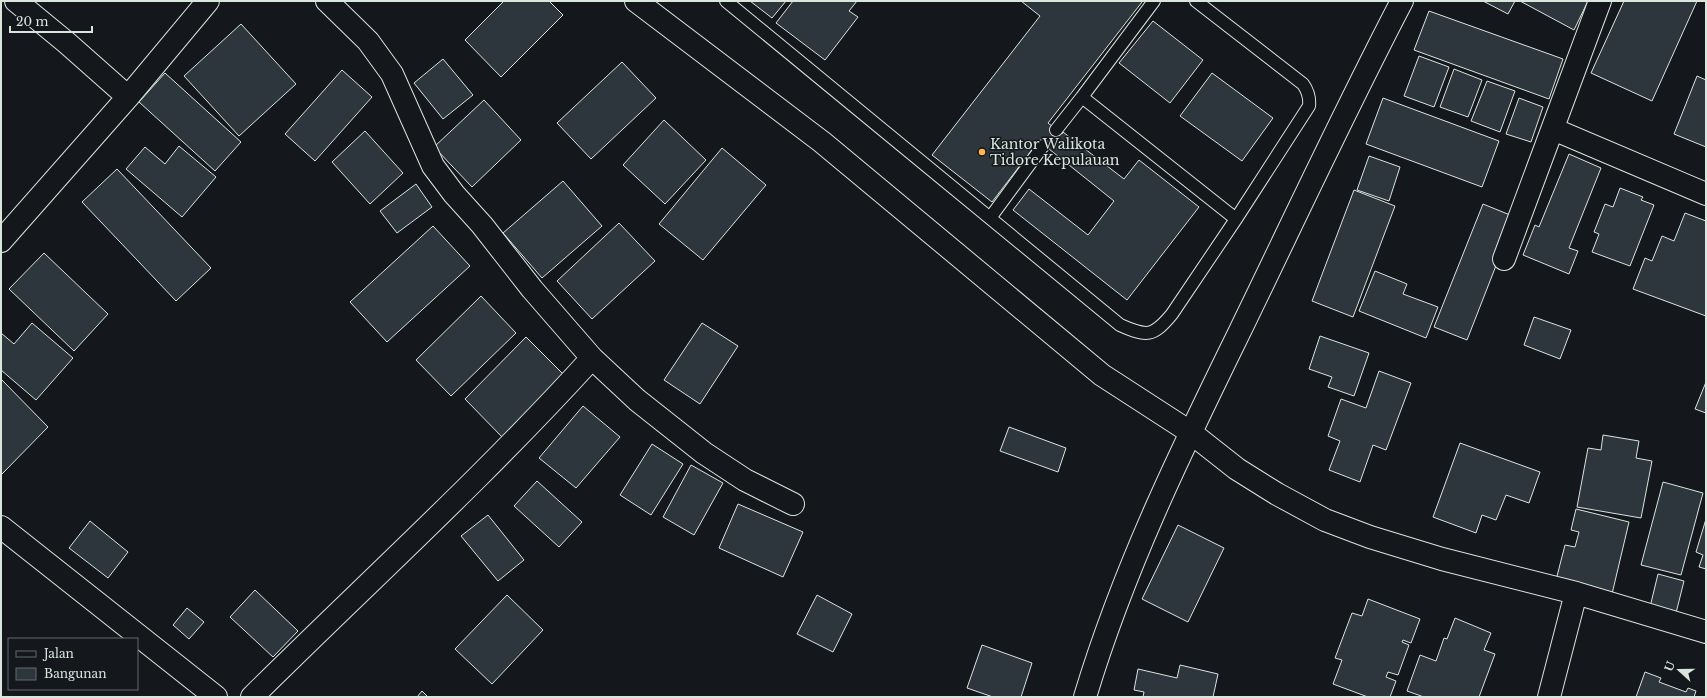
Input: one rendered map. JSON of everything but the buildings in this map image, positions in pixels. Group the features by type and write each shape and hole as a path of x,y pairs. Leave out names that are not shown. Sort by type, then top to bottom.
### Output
{"street":[{"path":"16,1 67,43 128,97"},
{"path":"1,241 128,97 208,1"},
{"path":"327,1 368,41 392,74 418,135 437,172 532,289 592,358 638,400 704,453 745,480 793,504"},
{"path":"636,1 822,142 1102,375 1190,432 1237,469 1277,494 1325,520 1370,537 1442,559 1576,593 1706,632"},
{"path":"1085,697 1111,616 1190,432 1324,155 1402,1"},
{"path":"1504,259 1600,1"},
{"path":"1553,129 1706,194"},
{"path":"252,697 332,617 440,516 539,416 592,358"},
{"path":"1,527 216,697"},
{"path":"1549,697 1576,593"}],"lane":[{"path":"726,1 1120,325 1135,332 1148,333 1160,328 1172,314 1309,106 1310,98 1308,90 1303,84 1196,1"},
{"path":"1056,130 1154,1"},
{"path":"1082,97 1236,219"},
{"path":"990,218 1043,146"}],"place":[{"name":"Kantor Walikota Tidore Kepulauan","path":"982,152"}]}
